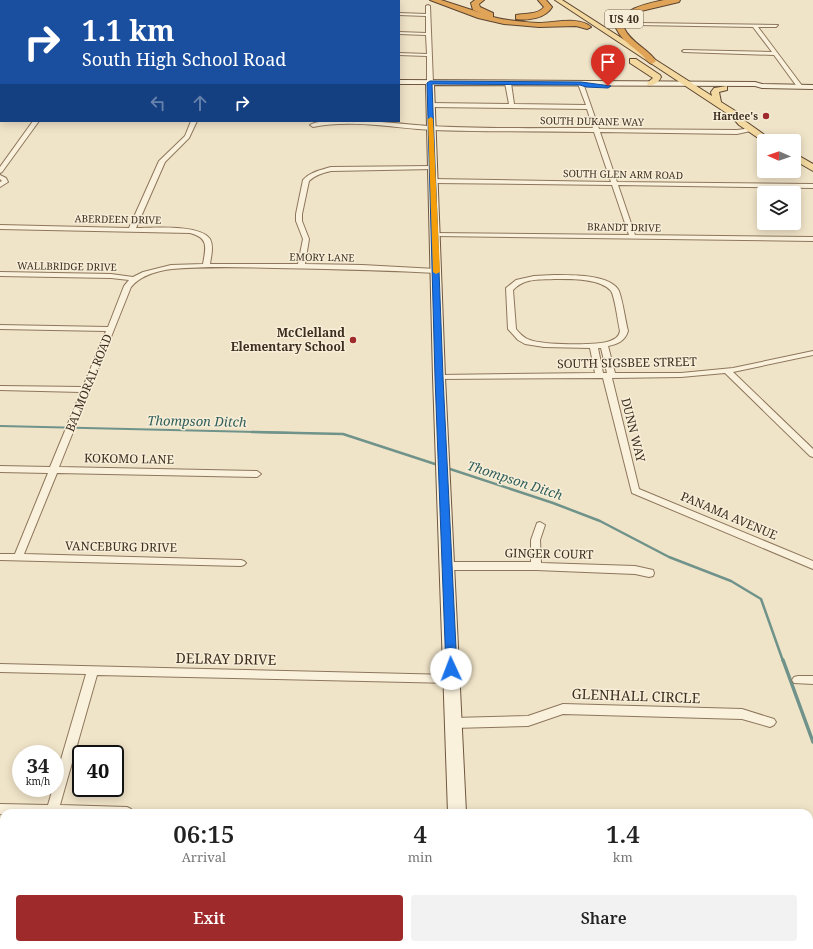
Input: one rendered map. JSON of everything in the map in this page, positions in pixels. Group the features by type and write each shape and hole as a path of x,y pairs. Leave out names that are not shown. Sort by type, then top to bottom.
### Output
{"highway":[{"path":"480,0 476,2 475,6 481,11 496,16 518,17 537,15 546,11 548,7 542,0"},
{"name":"US 40","path":"652,61 648,55 625,37 621,31 621,24 628,16 638,9 676,0"},
{"path":"431,3 490,19 531,24 576,24 587,27"},
{"path":"531,24 580,18"}],"main road":[{"name":"US 40","path":"547,0 580,18 587,27 615,46 683,86 729,119 742,123 759,134"},
{"path":"558,0 580,18 652,61 683,86 717,103 734,114 742,123"},
{"path":"626,56 657,77 656,80 651,83"},
{"path":"717,103 715,92 724,88"},
{"path":"801,160 813,168"}],"street":[{"path":"431,3 428,14 430,106 439,377 444,467 457,809"},
{"path":"400,14 428,14"},
{"path":"640,24 776,26"},
{"path":"754,25 800,87"},
{"path":"400,33 429,34"},
{"path":"684,51 776,54"},
{"path":"400,54 429,55"},
{"path":"400,82 581,84 586,86 755,84 762,86 813,87"},
{"path":"581,84 586,82 651,83 724,88 757,88 762,86"},
{"path":"508,83 512,106"},
{"path":"581,84 632,237"},
{"path":"430,106 589,107"},
{"path":"0,171 35,122"},
{"path":"132,230 162,161 187,137 194,122"},
{"name":"SOUTH DUKANE WAY","path":"313,125 324,123 372,123 431,128 737,132 752,130"},
{"path":"301,266 306,239 299,221 299,214 306,180 312,174 325,170 432,168"},
{"path":"0,178 4,179 5,182 0,185"},
{"name":"SOUTH GLEN ARM ROAD","path":"433,181 813,186"},
{"name":"ABERDEEN DRIVE","path":"0,228 182,230 199,234 206,238 209,244 206,266"},
{"name":"BRANDT DRIVE","path":"435,234 813,239"},
{"path":"134,279 145,273 162,268 206,266"},
{"name":"EMORY LANE","path":"206,266 301,266 436,271"},
{"name":"WALLBRIDGE DRIVE","path":"0,274 114,276 134,279"},
{"path":"538,278 585,278 602,282 611,287 615,292 624,331 621,338 604,345 542,345 520,338 514,333 512,328 510,288 516,282 525,279 538,278"},
{"name":"BALMORAL ROAD","path":"18,558 128,286 134,279"},
{"path":"0,327 111,329"},
{"path":"593,345 606,376"},
{"path":"604,345 606,376"},
{"name":"SOUTH SIGSBEE STREET","path":"439,377 674,375 727,371 813,353"},
{"path":"727,371 813,454"},
{"name":"DUNN WAY","path":"606,376 635,490"},
{"path":"0,388 86,390"},
{"name":"KOKOMO LANE","path":"0,469 258,474"},
{"name":"PANAMA AVENUE","path":"635,490 813,565"},
{"path":"536,566 535,542 540,525"},
{"name":"VANCEBURG DRIVE","path":"0,557 241,563"},
{"name":"GINGER COURT","path":"448,566 536,566 635,570 649,573"},
{"name":"DELRAY DRIVE","path":"0,668 452,679"},
{"path":"53,809 93,670"},
{"path":"798,680 813,680"},
{"name":"GLENHALL CIRCLE","path":"454,723 528,721 563,709 742,714 770,722"}],"waterway":[{"name":"Thompson Ditch","path":"0,426 264,432"},
{"name":"Thompson Ditch","path":"252,432 264,432"},
{"name":"Thompson Ditch","path":"264,432 343,434 438,465"},
{"name":"Thompson Ditch","path":"264,432 295,433"},
{"name":"Thompson Ditch","path":"447,468 553,503 600,521 669,557 731,581 761,599 783,661"},
{"name":"Thompson Ditch","path":"783,660 813,742"}],"slow traffic":[{"path":"431,119 436,272"}],"place":[{"name":"Hardee's","path":"766,116"},
{"name":"McClelland Elementary School","path":"353,340"}],"route":[{"path":"451,669 439,377 430,83 581,84 586,86 608,86"}]}
